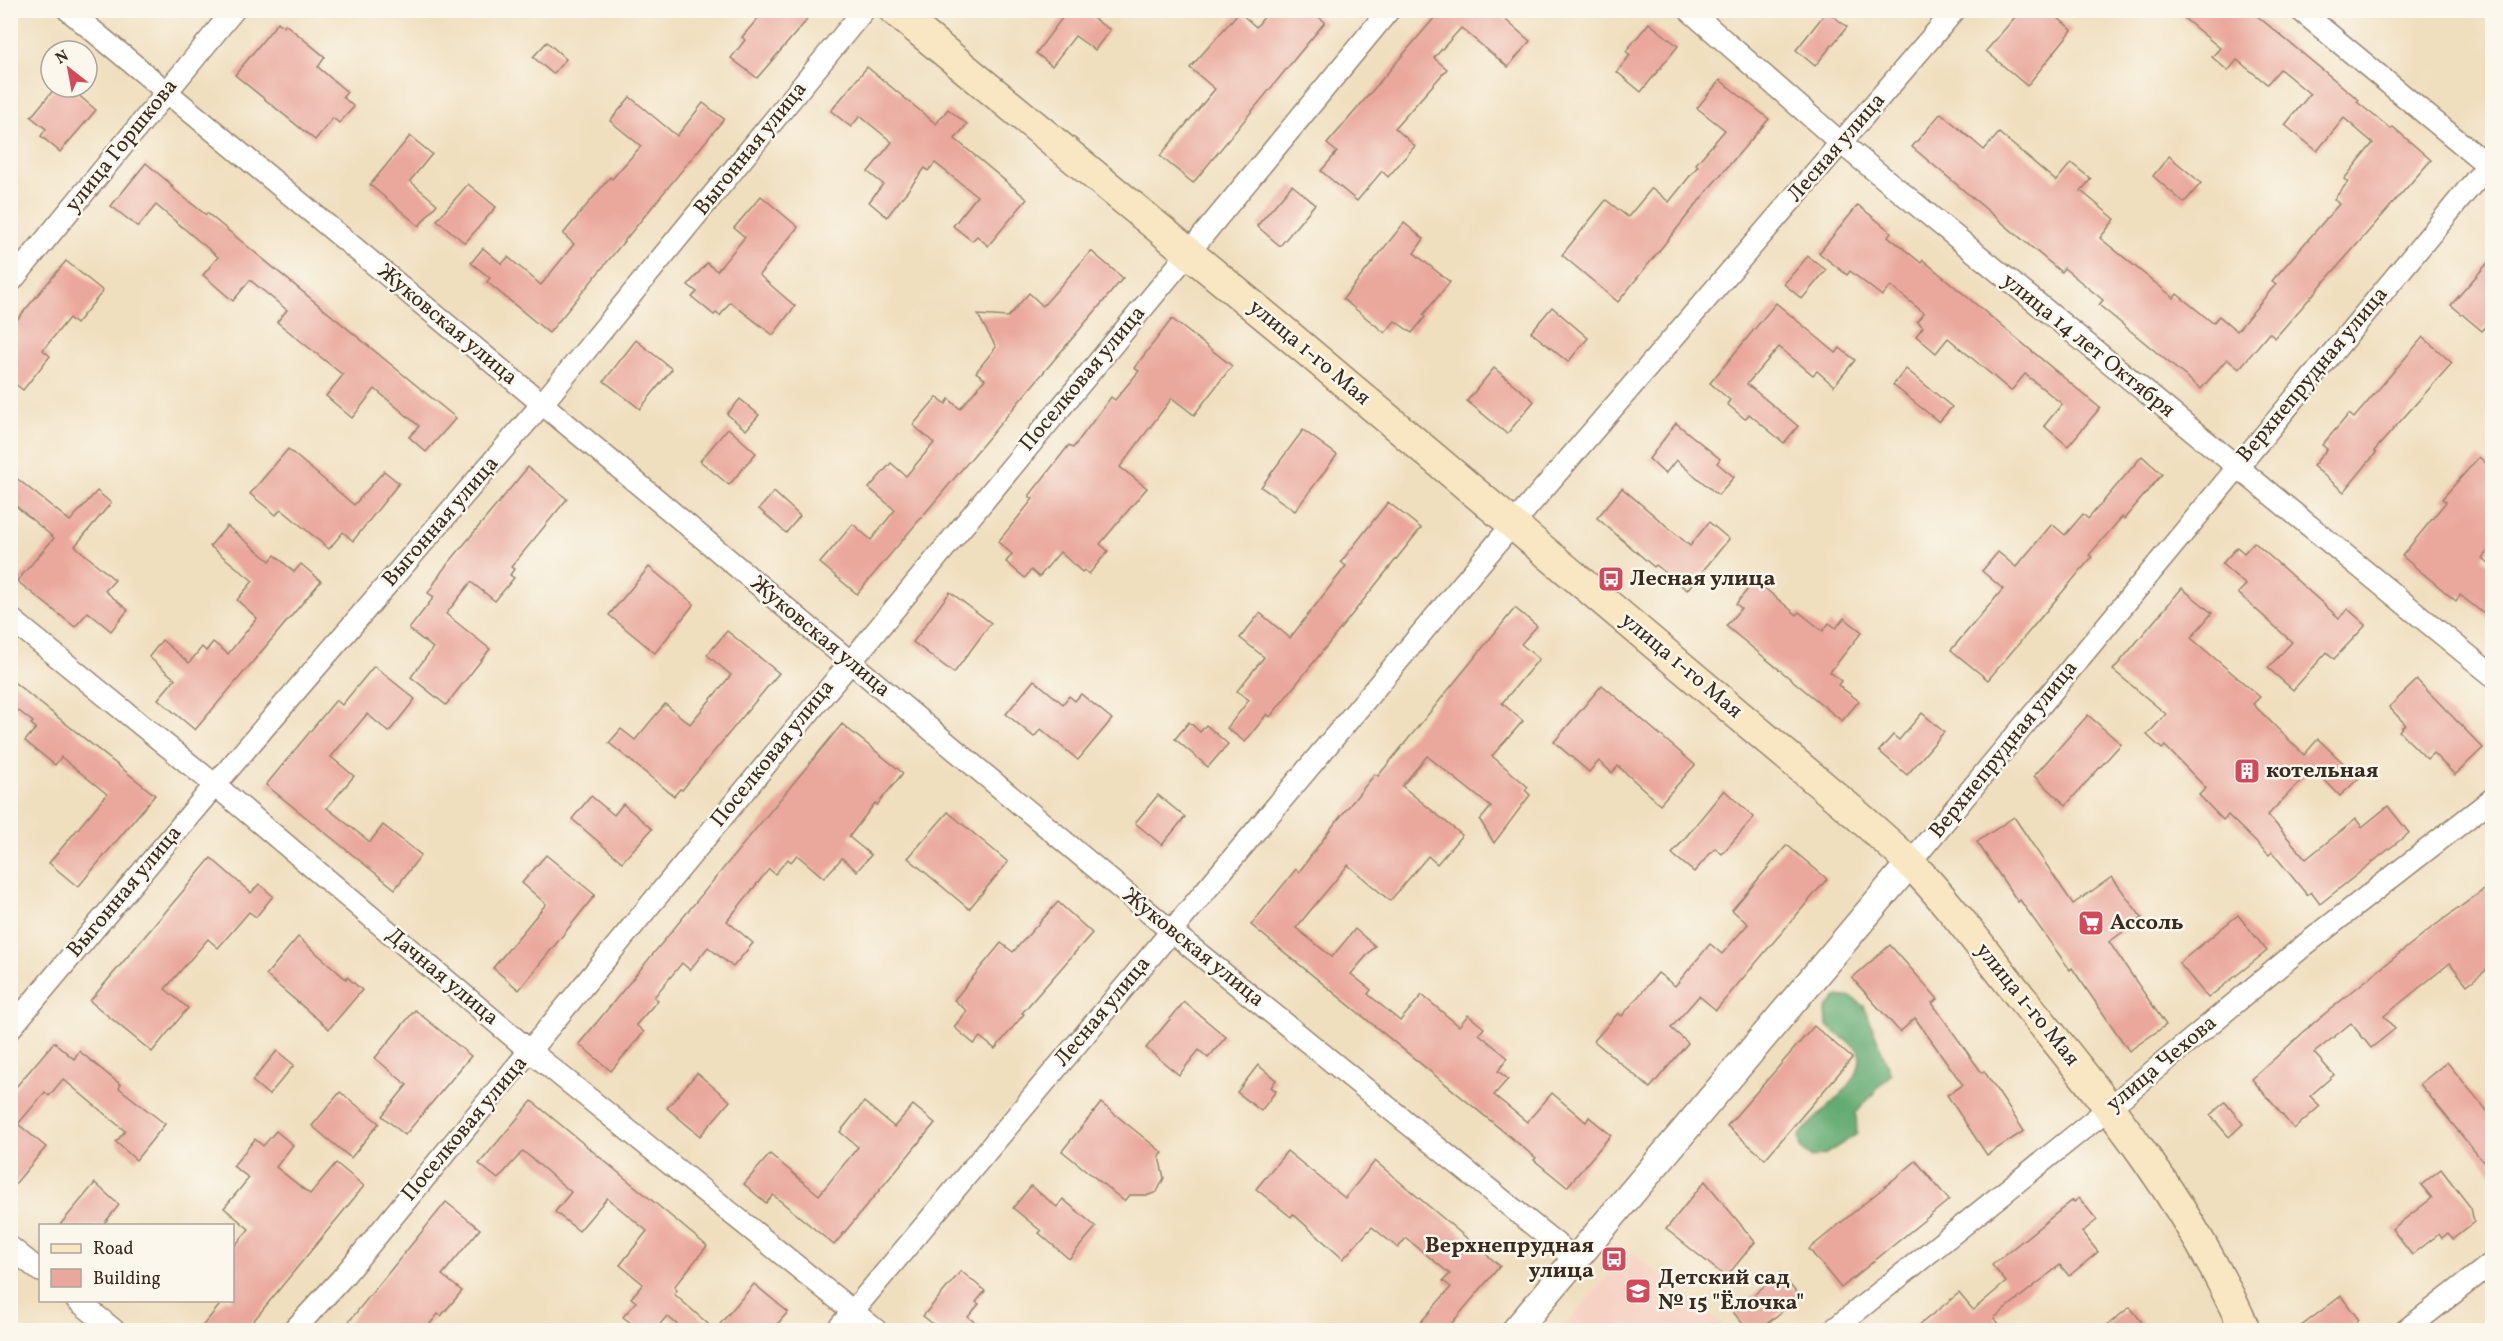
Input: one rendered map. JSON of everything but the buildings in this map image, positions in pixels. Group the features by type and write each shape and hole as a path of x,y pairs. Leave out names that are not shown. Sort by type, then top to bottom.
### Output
{"main road":[{"name":"улица 1-го Мая","path":"894,10 1513,524 1856,814 1910,863 2031,1009 2150,1161 2203,1245 2226,1287 2245,1330"}],"street":[{"name":"Жуковская улица","path":"68,10 1171,931 1575,1259"},
{"name":"улица Горшкова","path":"10,283 234,10"},
{"name":"Выгонная улица","path":"10,1029 215,785 542,404 864,10"},
{"name":"Поселковая улица","path":"294,1330 342,1278 1389,10"},
{"name":"улица 14 лет Октября","path":"1689,10 1841,143 2493,675"},
{"name":"Лесная улица","path":"837,1330 1513,524 1955,10"},
{"path":"2300,10 2490,167"},
{"name":"Верхнепрудная улица","path":"1516,1330 1910,863 2236,467 2490,167"},
{"name":"Дачная улица","path":"10,618 215,785 530,1051 876,1330"},
{"name":"улица Чехова","path":"1833,1330 2109,1108 2306,944 2493,799"},
{"path":"10,1247 39,1270"},
{"path":"2406,1330 2493,1263"},
{"path":"79,1302 114,1330"}],"shaded area":[{"name":"Детский сад № 15 \"Ёлочка\"","path":"1631,1251 1729,1330 1560,1330"}],"green space":[{"path":"1838,996 1853,998 1864,1006 1891,1074 1856,1113 1857,1134 1824,1155 1812,1158 1801,1149 1799,1137 1806,1127 1849,1085 1860,1062 1858,1049 1827,1026 1826,1009"}],"place":[{"name":"Лесная улица","path":"1611,579"},
{"name":"котельная","path":"2247,771"},
{"name":"Ассоль","path":"2091,923"},
{"name":"Верхнепрудная улица","path":"1614,1259"},
{"name":"Детский сад № 15 \"Ёлочка\"","path":"1638,1291"}]}
